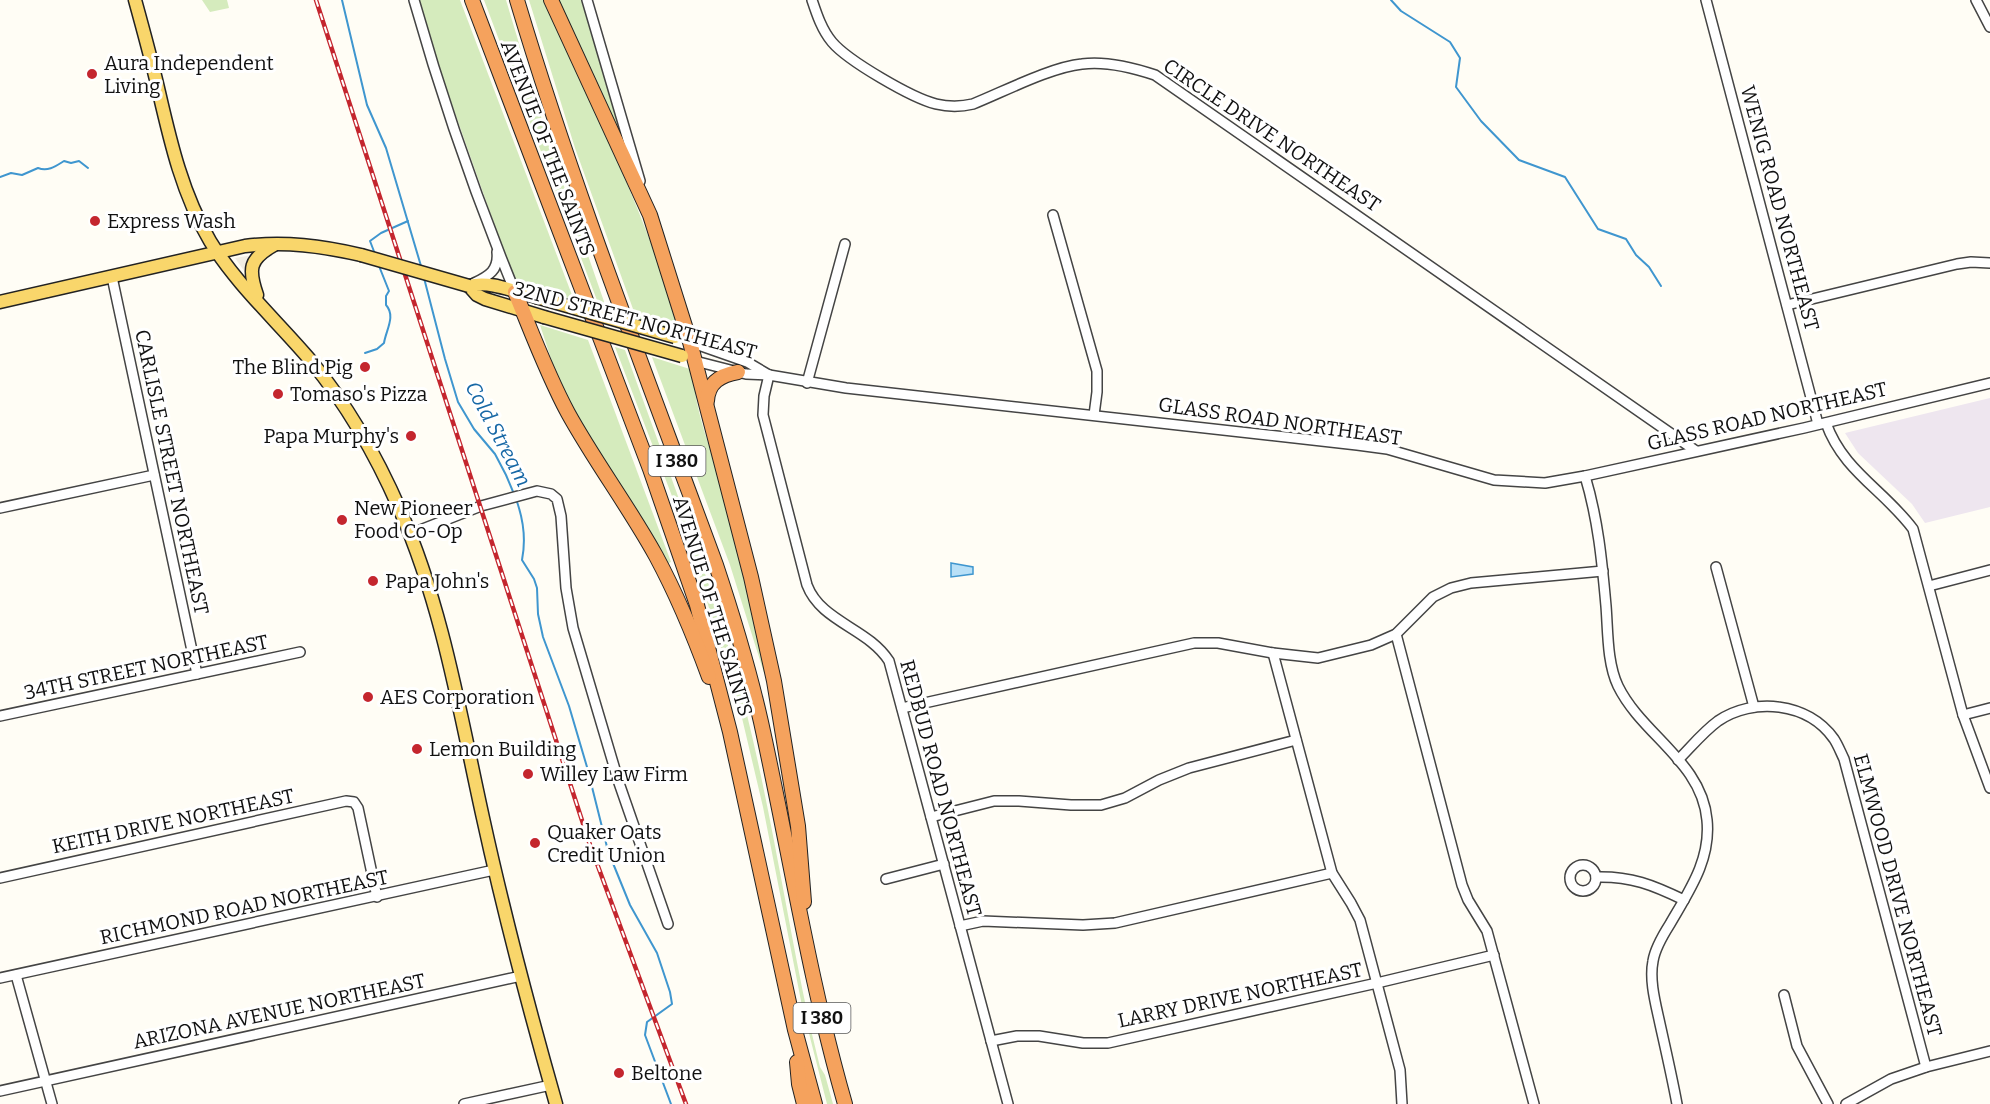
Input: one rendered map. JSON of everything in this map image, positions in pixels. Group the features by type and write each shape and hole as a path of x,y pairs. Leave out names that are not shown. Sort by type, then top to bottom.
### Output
{"highway":[{"name":"AVENUE OF THE SAINTS","path":"472,0 675,538 708,641 795,1030 815,1104"},
{"name":"AVENUE OF THE SAINTS","path":"517,0 542,85 572,172 716,565 731,612 761,721 820,1010 845,1104"},
{"path":"551,0 650,215 690,342 688,359 707,406 751,577 774,681 798,826 804,887 804,931"},
{"path":"515,292 544,364 567,411 655,554 674,591 730,732"},
{"path":"707,406 708,395 713,383 721,377 738,372"},
{"path":"795,1030 799,1084 804,1104"}],"main road":[{"path":"135,0 174,156 191,203 218,252 310,360 347,411 364,438 410,534 434,600 494,870 556,1104"},
{"path":"260,304 251,276 252,266 257,256 276,243"},
{"name":"32ND STREET NORTHEAST","path":"0,302 245,246 276,243 325,247 469,286 489,285 690,342"},
{"name":"32ND STREET NORTHEAST","path":"469,286 477,295 485,299 688,359"}],"street":[{"path":"414,0 460,148 515,292"},
{"path":"587,0 650,215"},
{"name":"CIRCLE DRIVE NORTHEAST","path":"812,0 822,26 842,52 855,62 934,104 960,107 973,104 1066,67 1083,63 1137,69 1155,75 1696,451"},
{"name":"WENIG ROAD NORTHEAST","path":"1706,0 1787,305 1822,424 1838,450 1856,471 1913,529 1963,715 1990,788"},
{"path":"1976,0 1990,27"},
{"path":"1053,215 1097,371 1094,415"},
{"path":"469,286 490,274 495,268 497,254 494,241"},
{"path":"807,383 845,244"},
{"path":"1787,305 1957,264 1990,263"},
{"name":"CARLISLE STREET NORTHEAST","path":"112,277 197,674"},
{"name":"32ND STREET NORTHEAST","path":"690,342 747,362 769,375"},
{"name":"32ND STREET NORTHEAST","path":"688,359 738,372 769,375"},
{"name":"GLASS ROAD NORTHEAST","path":"769,375 807,383 1387,449 1494,480 1545,483 1822,424 1990,383"},
{"name":"REDBUD ROAD NORTHEAST","path":"769,375 764,396 763,415 811,594 816,603 826,611 882,649 892,668 1008,1104"},
{"path":"0,508 154,475"},
{"path":"1585,476 1598,526 1611,661 1617,684 1639,716 1691,774 1698,786 1707,819 1708,843 1701,867 1661,939 1653,962 1653,990 1677,1104"},
{"path":"410,534 470,510 532,492 542,490 557,499 560,510 566,588 573,628 619,783 668,924"},
{"path":"1716,567 1754,707"},
{"path":"1929,586 1990,570"},
{"path":"902,708 1194,643 1218,643 1318,658 1371,645 1396,634 1433,597 1451,588 1471,583 1603,571"},
{"path":"1396,634 1462,885 1468,900 1487,931 1534,1104"},
{"name":"34TH STREET NORTHEAST","path":"0,716 300,652"},
{"path":"1274,653 1332,873 1360,920 1400,1070 1402,1104"},
{"name":"ELMWOOD DRIVE NORTHEAST","path":"1678,760 1718,722 1735,712 1754,707 1778,706 1799,711 1819,723 1833,738 1844,759 1926,1067"},
{"path":"1963,715 1990,708"},
{"path":"931,817 994,801 1101,805 1125,798 1159,780 1189,768 1296,740"},
{"name":"KEITH DRIVE NORTHEAST","path":"0,878 346,801 354,802 358,808 377,897"},
{"path":"886,879 944,864"},
{"name":"RICHMOND ROAD NORTHEAST","path":"0,978 494,870"},
{"path":"960,926 982,921 1083,925 1115,923 1332,873"},
{"path":"1596,877 1613,876 1638,880 1684,900"},
{"name":"LARRY DRIVE NORTHEAST","path":"991,1041 1039,1035 1083,1043 1108,1043 1494,955"},
{"path":"16,975 52,1104"},
{"name":"ARIZONA AVENUE NORTHEAST","path":"0,1091 521,976"},
{"path":"1784,995 1797,1046 1828,1104"},
{"path":"1850,1103 1891,1078 1990,1051"},
{"path":"464,1104 550,1085"}],"shaded area":[{"path":"253,255 247,275 235,258"},
{"path":"1990,398 1990,507 1925,523 1912,504 1858,453 1845,433"}],"green space":[{"path":"202,0 227,0 229,8 210,12"},
{"path":"419,0 460,0 575,303 516,286 443,79"},
{"path":"484,0 506,0 548,140 608,313 601,311"},
{"path":"529,0 544,0 612,148 666,283 675,318 676,329 673,332 637,320 575,148"},
{"path":"556,0 581,0 628,148 625,149"},
{"path":"540,325 588,340 671,562 666,564 574,414 559,383"},
{"path":"615,347 625,350 695,544 733,662 756,752 810,1026 820,1067 825,1075 833,1104 827,1104 802,1006 763,807 742,718 688,538"},
{"path":"652,357 693,370 700,417 730,516 767,673 764,673 730,565"}],"water":[{"path":"951,563 973,567 973,574 951,577"}],"waterway":[{"name":"Cold Stream","path":"342,0 367,105 386,148 421,266"},
{"path":"1391,0 1401,11 1450,42 1460,58 1456,87 1481,121 1519,160 1565,177 1598,229 1626,239 1661,286"},
{"path":"0,177 11,173 22,175 38,168 49,169 64,161 71,163 79,161 88,168"},
{"path":"375,254 370,241 381,233 408,221"},
{"path":"365,353 377,349 384,343 390,318 386,305 386,296 389,291 379,266"},
{"name":"Cold Stream","path":"424,278 458,402 474,429 495,454 514,494"},
{"name":"Cold Stream","path":"516,499 523,529 522,560 537,588 538,614 543,637 569,706 608,851 630,905 657,953 670,992 672,1004 647,1022 645,1035 671,1104"}],"railway":[{"path":"316,0 589,842 686,1104"}],"place":[{"name":"Aura Independent Living","path":"92,74"},
{"name":"Express Wash","path":"95,221"},
{"name":"The Blind Pig","path":"365,367"},
{"name":"Tomaso's Pizza","path":"278,394"},
{"name":"Papa Murphy's","path":"411,436"},
{"name":"New Pioneer Food Co-Op","path":"342,520"},
{"name":"Papa John's","path":"373,581"},
{"name":"AES Corporation","path":"368,697"},
{"name":"Lemon Building","path":"417,749"},
{"name":"Willey Law Firm","path":"528,774"},
{"name":"Quaker Oats Credit Union","path":"535,843"},
{"name":"Beltone","path":"619,1073"}]}
